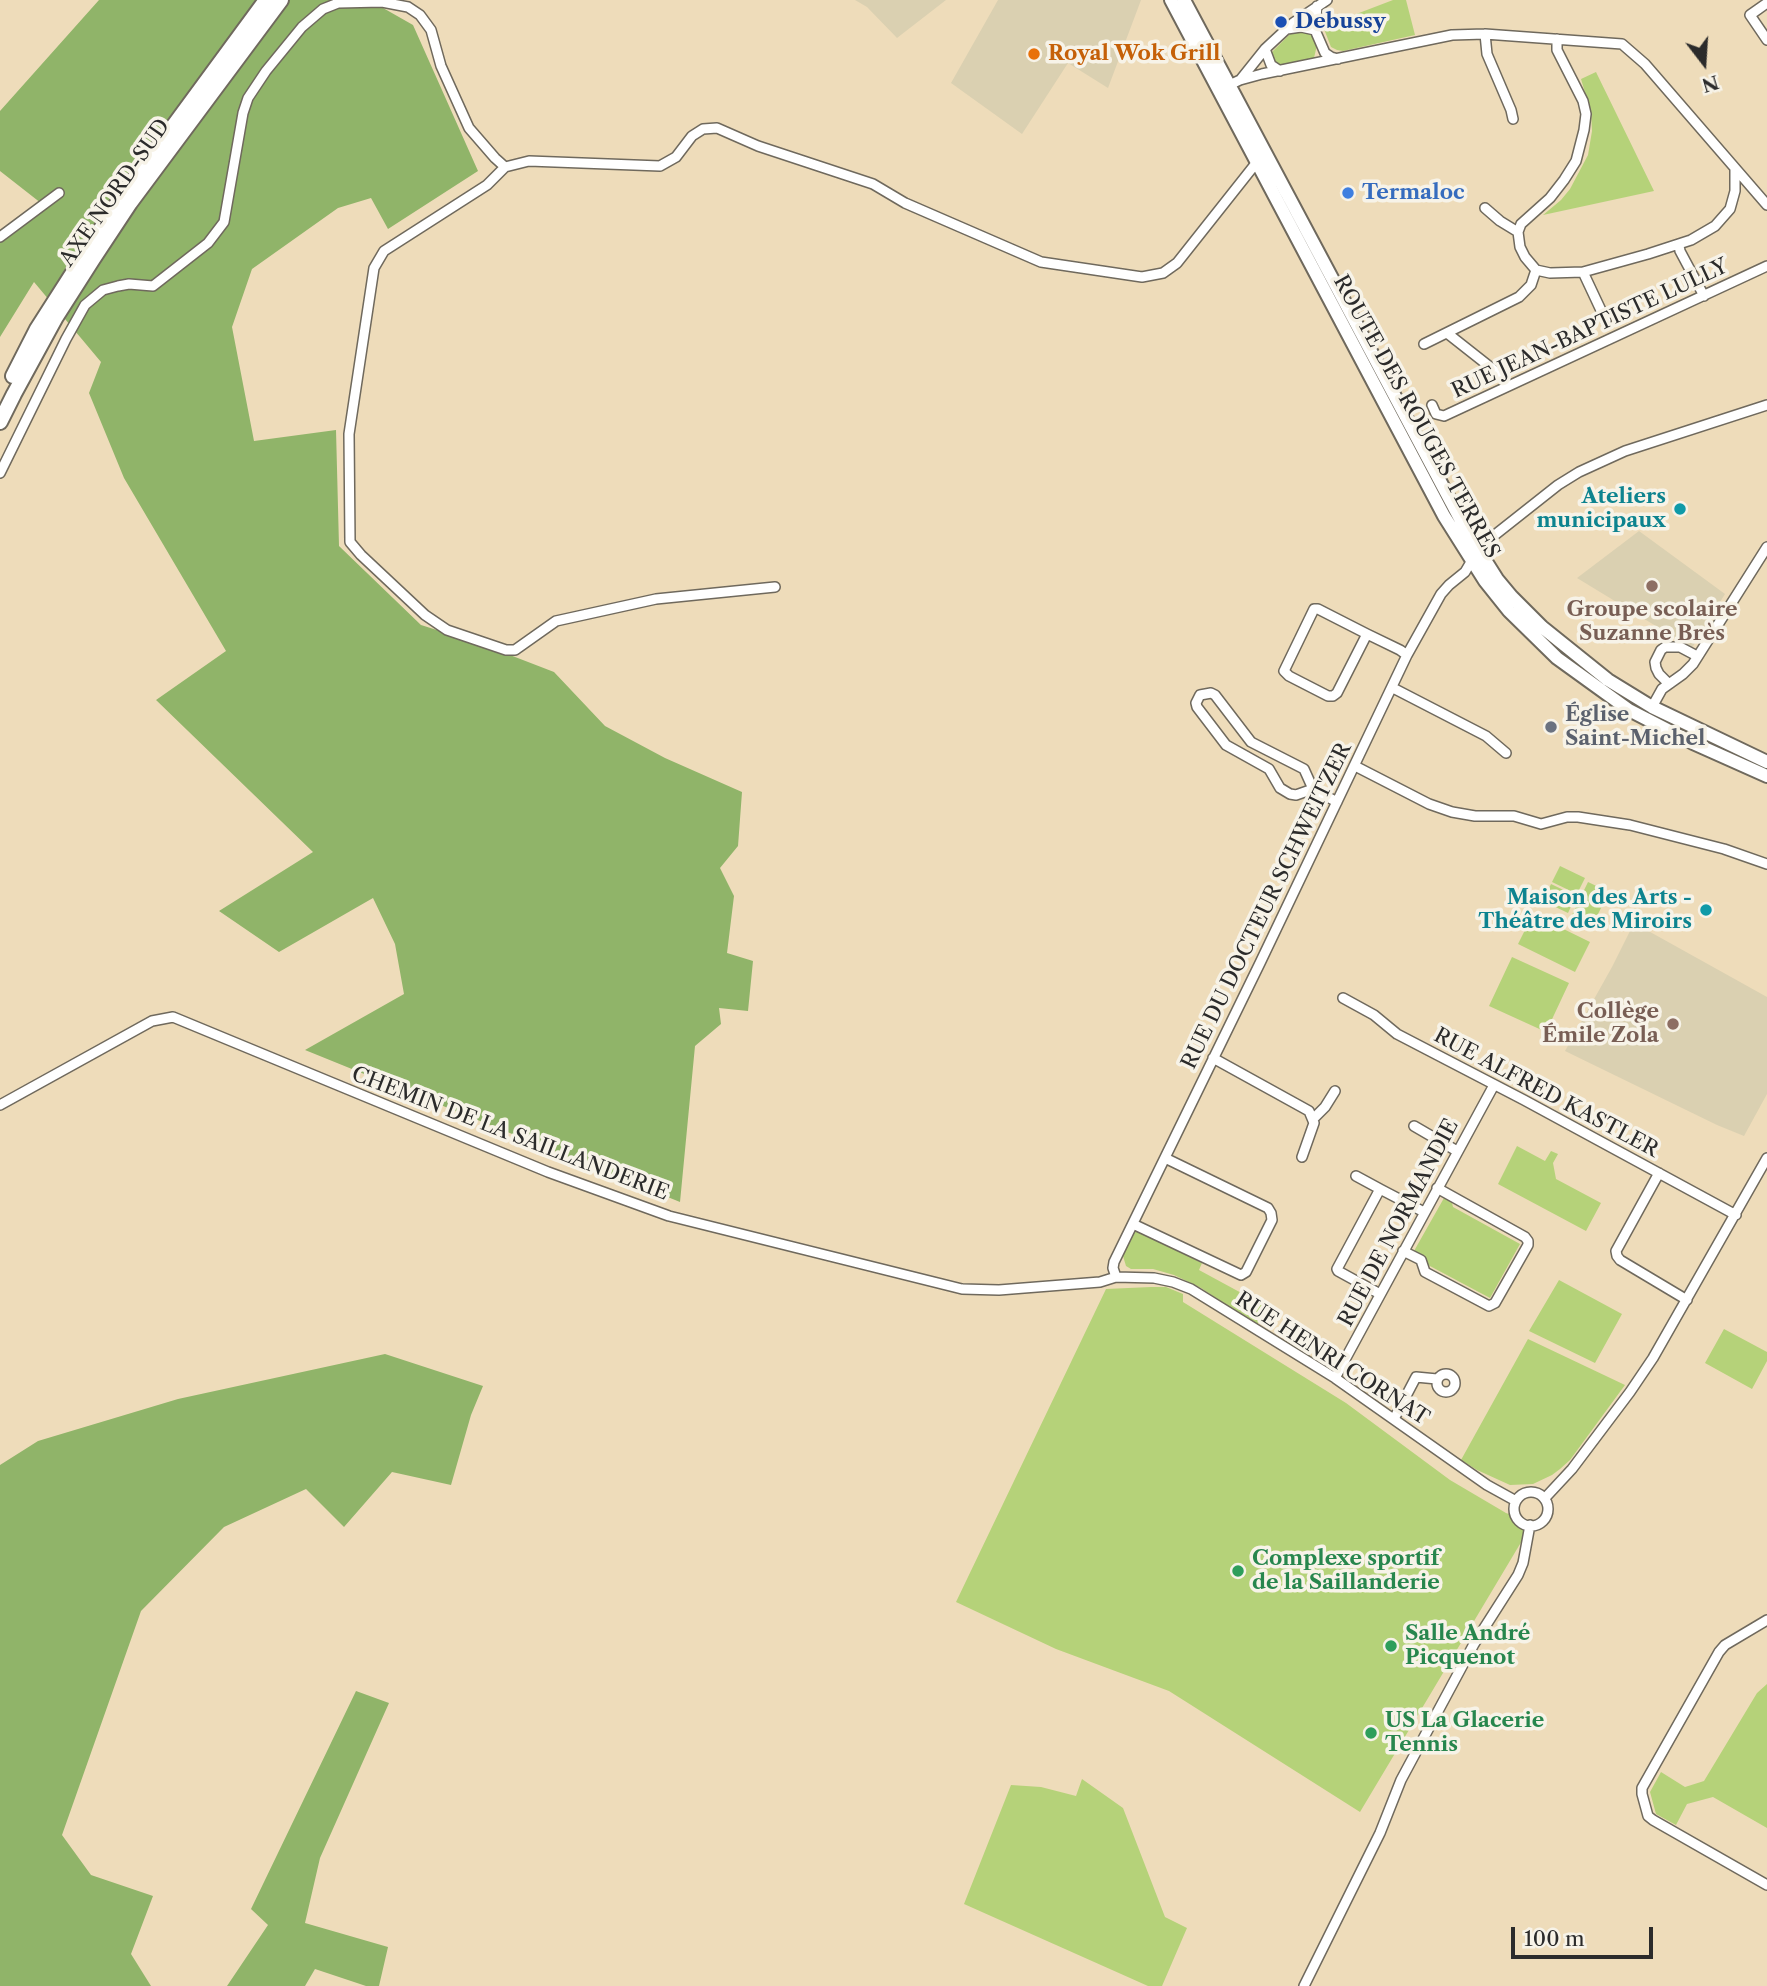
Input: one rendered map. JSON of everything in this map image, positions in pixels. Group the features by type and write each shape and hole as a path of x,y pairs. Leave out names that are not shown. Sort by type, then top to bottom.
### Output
{"highway":[{"name":"AXE NORD-SUD","path":"0,402 37,329 102,226 266,0"},
{"name":"AXE NORD-SUD","path":"0,422 56,317 93,259 139,192 281,0"}],"main road":[{"name":"ROUTE DES ROUGES TERRES","path":"1171,0 1229,85 1257,162 1431,492 1509,611 1557,658 1637,715 1767,776"},
{"name":"ROUTE DES ROUGES TERRES","path":"1184,0 1460,520 1475,556 1542,627 1608,680 1652,707 1767,762"}],"street":[{"path":"1229,85 1286,30 1327,0"},
{"path":"0,473 85,304 103,290 118,286 153,286 208,243 224,222 248,98 302,27 323,9 338,3 382,2 408,7 420,15 431,30 441,66 469,128 505,167"},
{"path":"1767,3 1750,15 1767,40"},
{"path":"1317,6 1315,30 1325,53 1338,59"},
{"path":"1286,30 1301,27 1315,30"},
{"path":"1229,85 1311,64 1452,35 1485,34 1613,43 1626,46 1645,64 1767,205"},
{"path":"1485,34 1487,54 1513,119"},
{"path":"1558,39 1557,50 1583,101 1586,114 1582,144 1576,160 1550,198 1521,224 1518,232 1520,247 1536,270 1550,273 1583,272 1679,245 1704,233 1723,218 1733,201 1735,169"},
{"path":"1311,64 1319,54 1321,43"},
{"path":"1265,49 1271,65 1280,71"},
{"path":"775,587 656,599 555,621 515,650 506,650 447,630 425,615 350,542 349,434 374,268 384,251 487,185 505,167 529,162 660,166 676,158 692,136 703,129 717,128 758,146 873,184 905,203 1041,262 1142,277 1163,273 1177,263 1257,162"},
{"path":"0,237 59,193"},
{"path":"1485,208 1518,232"},
{"path":"1679,245 1704,296"},
{"name":"RUE JEAN-BAPTISTE LULLY","path":"1432,405 1436,414 1444,415 1767,267"},
{"path":"1424,345 1525,293 1536,270"},
{"path":"1583,272 1606,321"},
{"path":"1447,333 1499,374"},
{"name":"RUE DU DOCTEUR SCHWEITZER","path":"1116,1277 1114,1262 1407,655 1441,594 1465,572 1475,556 1496,534 1558,485 1600,462 1661,438 1767,405"},
{"path":"1652,707 1662,689 1688,669 1698,656 1767,547"},
{"path":"1367,634 1337,693 1328,696 1284,671 1314,609 1367,634 1407,655"},
{"path":"1669,684 1656,668 1655,662 1661,650 1665,647 1680,647 1698,656"},
{"path":"1393,688 1486,736 1506,753"},
{"path":"1314,789 1296,795 1290,794 1280,788 1269,769 1226,745 1197,707 1200,695 1215,695 1251,742 1304,769 1314,789 1337,802"},
{"path":"1355,766 1429,804 1452,812 1475,816 1514,816 1541,824 1567,817 1617,823 1724,849 1767,864"},
{"name":"RUE ALFRED KASTLER","path":"1342,998 1374,1015 1397,1034 1736,1215"},
{"name":"CHEMIN DE LA SAILLANDERIE","path":"0,1105 152,1021 173,1017 548,1172 669,1216 962,1289 999,1290 1100,1282 1116,1277"},
{"path":"1213,1058 1309,1111 1313,1119 1312,1129 1302,1157"},
{"name":"RUE DE NORMANDIE","path":"1335,1378 1494,1085"},
{"path":"1313,1119 1335,1091"},
{"path":"1413,1126 1457,1151"},
{"path":"1133,1224 1241,1275 1246,1272 1272,1220 1272,1213 1268,1208 1165,1158"},
{"path":"1765,1162 1767,1176"},
{"path":"1545,1498 1567,1475 1639,1380 1765,1162"},
{"path":"1659,1173 1616,1251 1617,1256 1687,1300"},
{"path":"1356,1176 1423,1212"},
{"path":"1403,1251 1421,1261 1425,1272 1489,1306 1496,1303 1528,1245 1525,1237 1437,1188"},
{"path":"1380,1189 1337,1269 1380,1294"},
{"name":"RUE HENRI CORNAT","path":"1116,1277 1154,1278 1191,1289 1335,1378 1487,1485 1516,1502"},
{"path":"1394,1419 1416,1377 1437,1379"},
{"path":"1530,1492 1545,1498 1549,1511 1546,1519 1539,1524 1520,1522 1516,1517 1514,1507 1521,1496 1530,1492"},
{"path":"1304,1986 1380,1833 1401,1780 1474,1644 1523,1563 1530,1525"},
{"path":"1767,1620 1725,1645 1719,1652 1642,1788 1648,1816 1653,1820 1767,1885"}],"shaded area":[{"path":"855,0 946,0 897,38 867,7"},
{"path":"998,0 1141,0 1108,88 1068,63 1022,134 951,83"},
{"name":"Groupe scolaire Suzanne Brès","path":"1639,531 1725,594 1692,648 1577,578"},
{"name":"Collège Émile Zola","path":"1634,923 1767,997 1767,1094 1744,1136 1565,1051"}],"green space":[{"path":"99,0 369,0 413,25 478,171 388,229 371,198 338,208 252,269 232,327 254,441 336,430 339,546 421,625 484,645 554,672 605,726 665,758 742,792 738,846 720,868 734,896 727,953 753,961 748,1011 719,1008 721,1024 695,1046 680,1202 305,1050 404,994 395,944 373,898 279,952 219,911 313,852 156,700 226,651 124,478 89,393 101,362 34,282 0,337 0,241 46,207 0,171 0,111"},
{"path":"1393,0 1406,0 1415,35 1343,51 1331,47 1325,26"},
{"path":"1302,30 1313,34 1317,45 1314,58 1284,66 1276,64 1272,52 1292,32"},
{"path":"1596,72 1654,191 1543,215 1570,189 1588,155 1592,131 1591,113 1581,79"},
{"path":"1560,866 1585,878 1577,894 1552,882"},
{"path":"1588,882 1609,892 1592,926 1572,915"},
{"path":"1551,884 1576,896 1568,913 1543,901"},
{"path":"1533,914 1590,942 1575,972 1518,944"},
{"path":"1512,957 1569,983 1546,1032 1489,1006"},
{"path":"1517,1146 1545,1161 1551,1151 1558,1154 1553,1163 1556,1179 1601,1203 1586,1231 1498,1184"},
{"path":"1444,1198 1452,1203 1453,1207 1520,1244 1490,1298 1428,1265 1424,1255 1414,1251"},
{"path":"1137,1231 1202,1263 1199,1270 1269,1308 1257,1325 1201,1288 1174,1275 1153,1269 1131,1269 1126,1266 1123,1256 1134,1232"},
{"path":"1559,1280 1622,1314 1595,1363 1529,1331"},
{"name":"Complexe sportif de la Saillanderie","path":"1166,1287 1183,1294 1183,1302 1346,1403 1450,1480 1506,1513 1520,1518 1527,1528 1523,1539 1360,1812 1169,1691 1056,1649 956,1602 1106,1289"},
{"path":"1724,1329 1767,1352 1767,1361 1752,1389 1705,1363"},
{"path":"1528,1339 1625,1385 1570,1460 1560,1469 1533,1484 1510,1485 1461,1460"},
{"path":"385,1354 483,1386 471,1415 451,1485 392,1472 344,1527 306,1489 224,1527 141,1611 62,1835 91,1875 153,1896 131,1954 151,1986 0,1986 0,1465 38,1441 178,1399"},
{"path":"1767,1684 1767,1828 1713,1797 1687,1804 1676,1825 1656,1814 1650,1792 1661,1772 1685,1787 1704,1781 1757,1693"},
{"path":"356,1691 389,1703 320,1858 305,1923 388,1947 379,1986 366,1986 315,1969 305,1986 227,1986 268,1925 251,1909"},
{"path":"1082,1779 1123,1808 1165,1917 1187,1928 1162,1986 1148,1986 964,1904 1011,1785 1041,1787 1076,1796"}],"place":[{"name":"Debussy","path":"1281,22"},
{"name":"Royal Wok Grill","path":"1034,54"},
{"name":"Termaloc","path":"1348,193"},
{"name":"Ateliers municipaux","path":"1680,509"},
{"name":"Groupe scolaire Suzanne Brès","path":"1652,586"},
{"name":"Église Saint-Michel","path":"1551,727"},
{"name":"Maison des Arts - Théâtre des Miroirs","path":"1706,910"},
{"name":"Collège Émile Zola","path":"1673,1024"},
{"name":"Complexe sportif de la Saillanderie","path":"1238,1571"},
{"name":"Salle André Picquenot","path":"1391,1646"},
{"name":"US La Glacerie Tennis","path":"1371,1733"}]}
